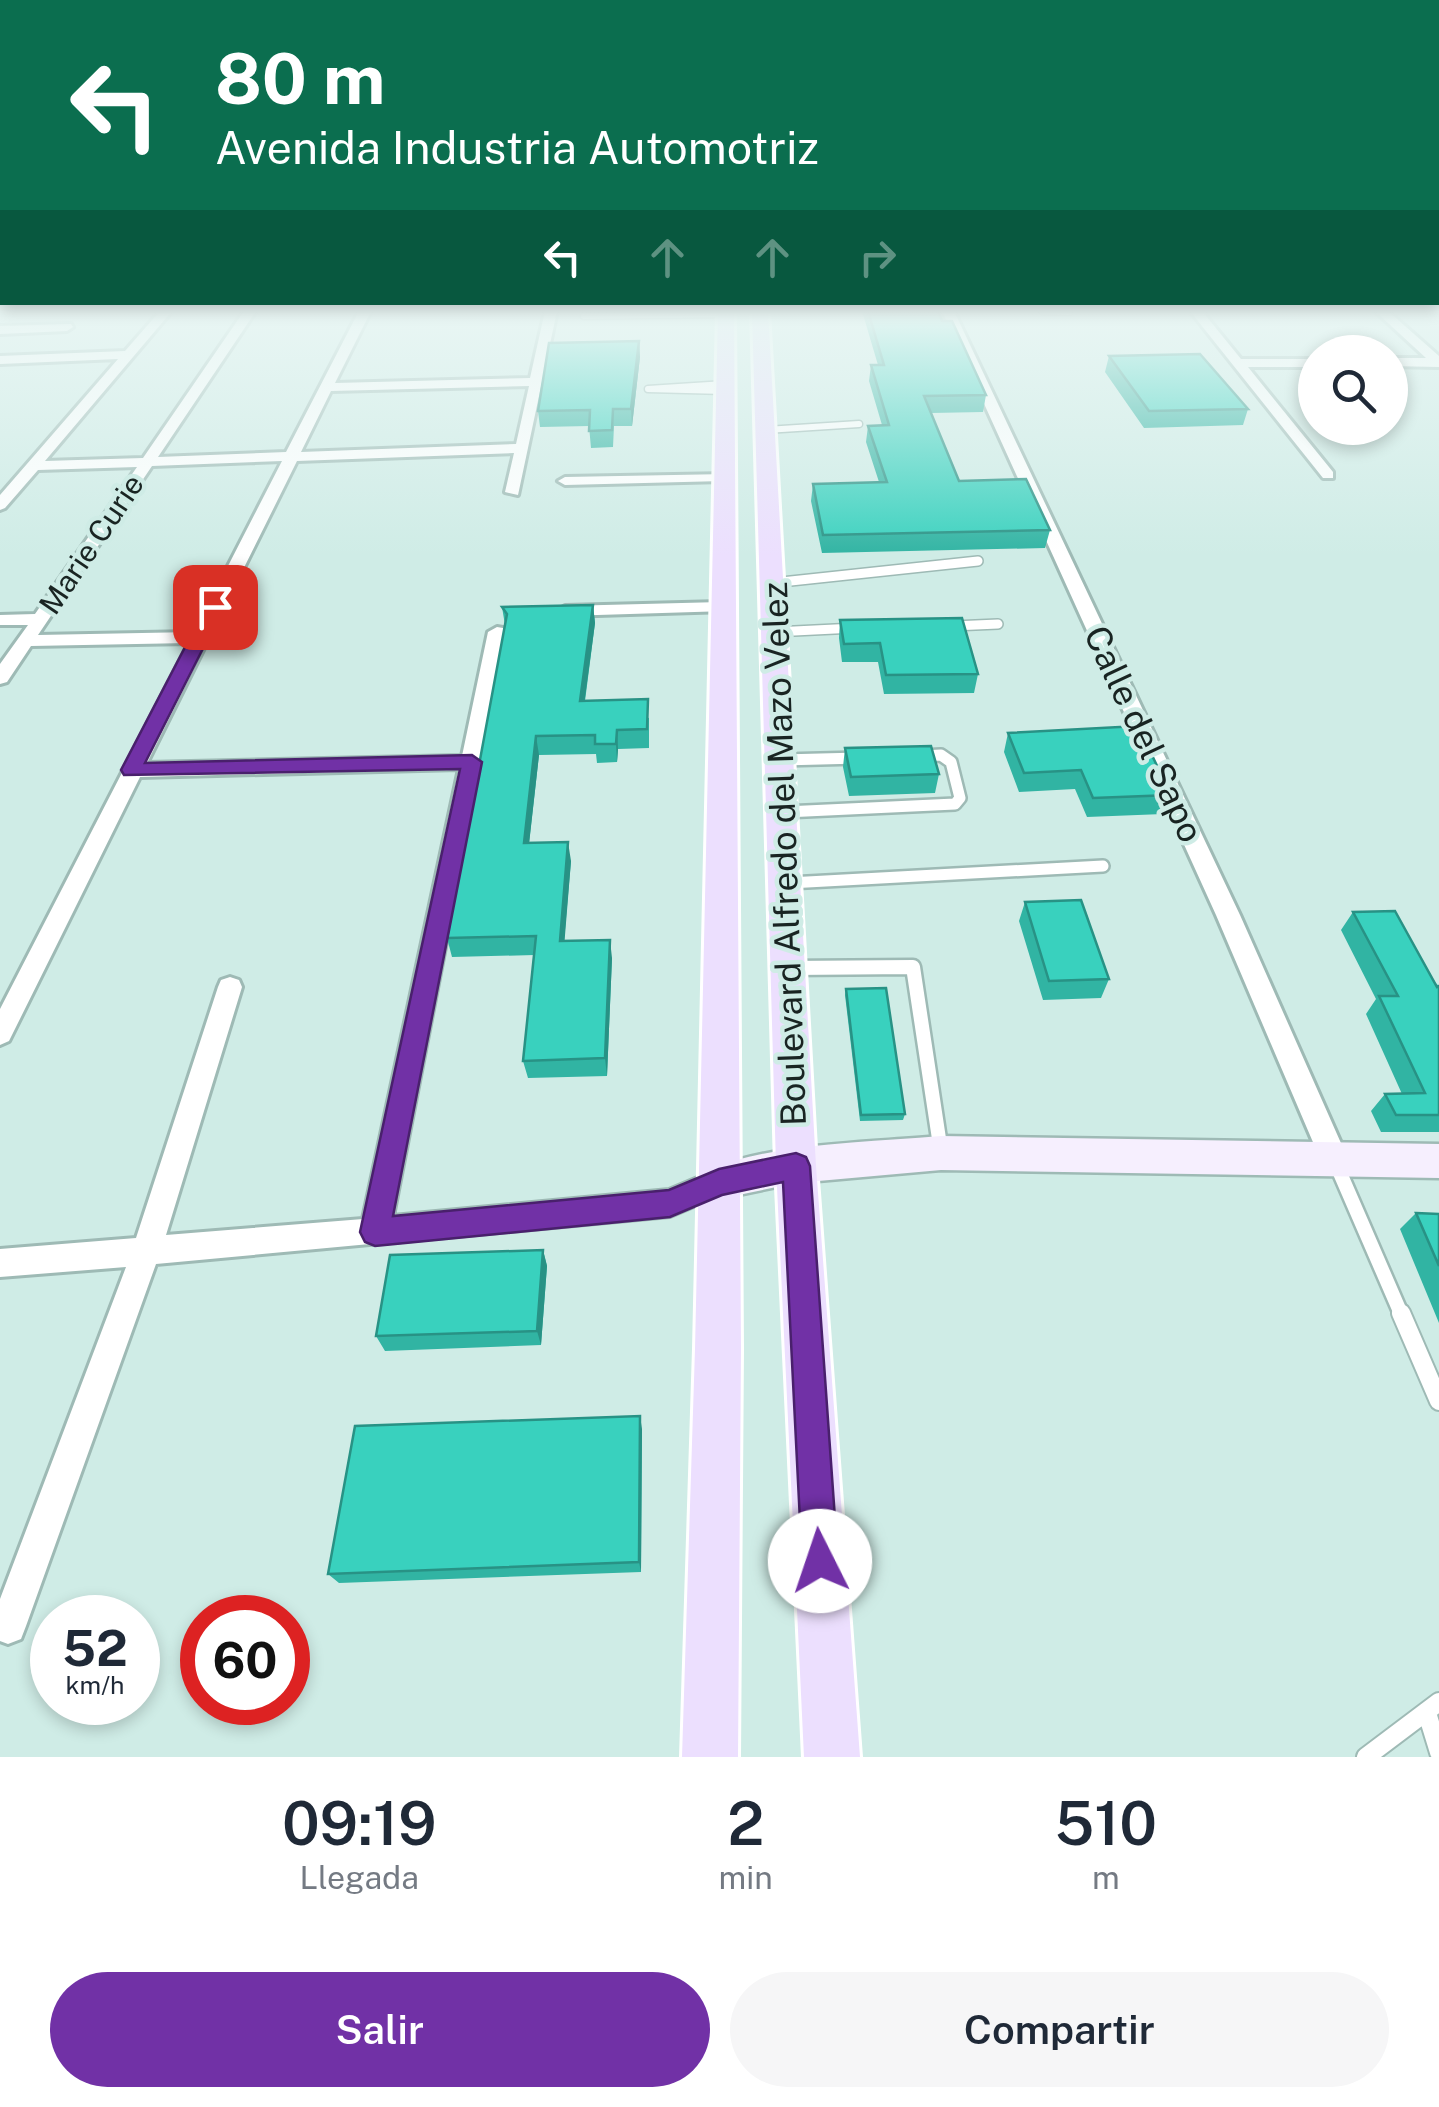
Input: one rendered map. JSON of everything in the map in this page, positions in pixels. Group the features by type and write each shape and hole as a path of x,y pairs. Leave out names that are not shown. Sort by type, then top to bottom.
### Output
{"main road":[{"name":"Boulevard Alfredo del Mazo Velez","path":"710,1757 725,393"},
{"name":"Boulevard Alfredo del Mazo Velez","path":"764,393 796,1166 832,1757"},
{"path":"719,1182 796,1166 941,1153 1439,1161"}],"street":[{"path":"0,505 95,393"},
{"name":"Marie Curie","path":"0,678 193,393"},
{"path":"0,1034 323,393"},
{"path":"513,492 534,393"},
{"name":"Calle del Sapo","path":"986,393 1228,916 1334,1159"},
{"path":"1263,393 1328,475"},
{"path":"33,466 523,448"},
{"path":"565,481 723,477"},
{"path":"542,611 721,607"},
{"path":"0,620 40,619"},
{"path":"375,1232 497,632"},
{"path":"25,640 200,637"},
{"path":"131,770 472,762"},
{"path":"8,1626 146,1252 230,987"},
{"path":"0,1263 670,1203 719,1182"}],"lane":[{"path":"766,430 859,424"},
{"path":"772,583 978,561"},
{"path":"944,626 998,624"},
{"path":"774,632 872,628"},
{"path":"781,813 956,804 960,798 952,762 941,755 905,756"},
{"path":"778,760 868,757"},
{"path":"785,883 1103,866"},
{"path":"790,968 913,966 941,1153"},
{"path":"1334,1159 1439,1401"},
{"path":"1366,1757 1433,1708 1439,1752"}],"building":[{"path":"541,393 633,393 631,409 613,409 612,430 589,431 590,410 538,411"},
{"path":"879,393 985,393 924,396 959,481 1026,479 1050,530 823,535 813,484 887,482 868,426 889,425"},
{"path":"1136,393 1234,393 1248,409 1149,411"},
{"path":"593,605 580,701 648,699 647,729 617,730 616,744 595,744 595,735 536,736 524,843 568,842 560,941 610,940 605,1058 523,1061 536,936 447,938 507,614 502,607"},
{"path":"962,618 978,674 886,675 880,643 844,644 840,620"},
{"path":"1138,726 1171,795 1093,798 1081,770 1024,773 1008,733"},
{"path":"931,746 939,774 851,777 845,748"},
{"path":"1081,900 1109,979 1049,981 1025,902"},
{"path":"1395,911 1439,986 1439,1115 1396,1115 1385,1094 1425,1093 1379,996 1398,996 1353,912"},
{"path":"886,988 905,1114 861,1115 846,989"},
{"path":"1416,1213 1439,1214 1439,1266"},
{"path":"543,1250 537,1331 376,1336 390,1255"},
{"path":"640,1416 639,1562 328,1574 355,1426"}],"route":[{"path":"215,607 131,770 472,762 375,1232 670,1203 719,1182 796,1166 820,1561"}]}
